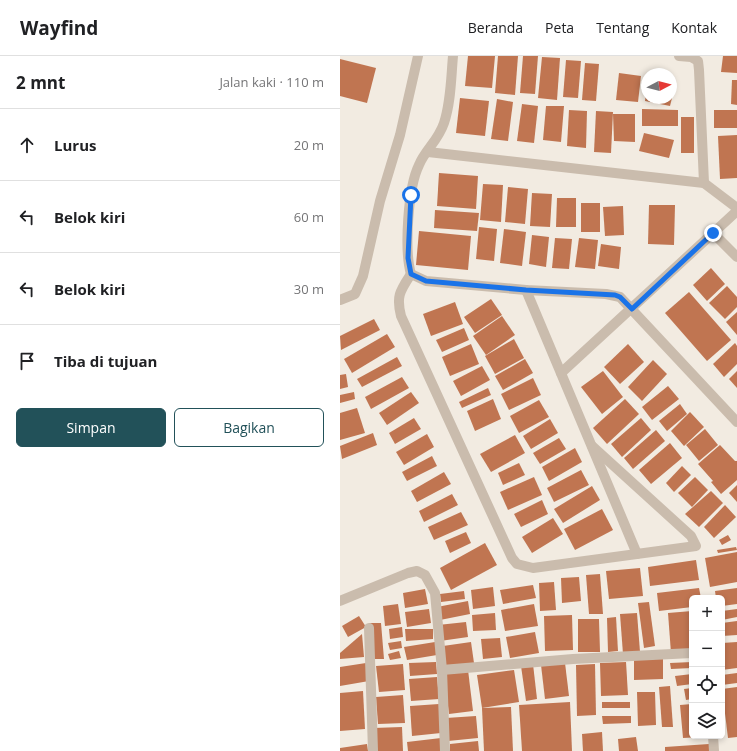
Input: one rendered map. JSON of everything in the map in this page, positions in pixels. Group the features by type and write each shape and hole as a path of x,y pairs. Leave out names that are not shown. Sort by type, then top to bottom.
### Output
{"street":[{"path":"340,300 355,294 363,276 380,202 400,135 418,56"},
{"path":"453,56 448,106 444,123 428,152 419,164 413,180 408,258 411,274 398,294 398,301 401,316 512,558 517,564 533,568 696,546 691,536 592,446"},
{"path":"679,56 691,57 698,61 704,183"},
{"path":"428,152 704,183 737,210 632,309 561,372"},
{"path":"713,233 737,258"},
{"path":"411,274 426,281 526,290 615,295 620,297 737,422"},
{"path":"526,290 638,554"},
{"path":"340,602 408,573 417,571 425,575 434,593 442,670 445,751"},
{"path":"369,628 373,751"},
{"path":"442,670 572,659 689,653"},
{"path":"713,739 714,751"}],"building":[{"path":"468,56 495,56 492,88 465,86"},
{"path":"498,56 518,56 515,95 495,93"},
{"path":"523,56 538,56 535,94 520,93"},
{"path":"723,56 737,56 737,73 721,72"},
{"path":"542,57 560,58 557,100 538,98"},
{"path":"340,59 376,68 367,103 340,96"},
{"path":"566,60 581,61 578,98 563,97"},
{"path":"585,63 599,64 596,101 582,100"},
{"path":"619,73 641,76 638,102 616,100"},
{"path":"732,80 737,80 737,105 731,104"},
{"path":"460,98 489,101 485,136 456,133"},
{"path":"497,99 513,102 508,141 491,139"},
{"path":"522,104 538,106 534,143 517,141"},
{"path":"660,104 670,104 670,106"},
{"path":"546,106 564,106 561,142 543,140"},
{"path":"642,109 678,110 678,126 642,126"},
{"path":"569,110 587,111 586,148 567,146"},
{"path":"714,110 737,110 737,128 714,128"},
{"path":"596,111 613,112 611,153 594,152"},
{"path":"613,114 635,114 635,142 614,141"},
{"path":"681,117 694,117 694,153 681,153"},
{"path":"644,133 674,140 669,158 639,151"},
{"path":"737,135 737,178 720,179 718,136"},
{"path":"439,173 478,176 476,209 437,206"},
{"path":"483,184 503,185 501,222 480,220"},
{"path":"508,187 528,189 525,224 505,222"},
{"path":"532,193 552,194 550,227 530,226"},
{"path":"557,198 576,198 576,227 556,227"},
{"path":"581,203 600,203 600,232 581,232"},
{"path":"649,205 675,205 674,245 648,244"},
{"path":"623,206 624,235 605,236 603,207"},
{"path":"435,210 479,213 477,231 434,228"},
{"path":"479,227 497,229 494,261 476,259"},
{"path":"504,229 526,232 522,266 500,263"},
{"path":"419,231 471,236 468,270 416,265"},
{"path":"532,235 549,237 546,267 529,264"},
{"path":"555,238 572,239 569,269 552,268"},
{"path":"579,238 598,240 595,269 575,267"},
{"path":"601,244 621,247 619,269 598,266"},
{"path":"711,268 725,284 707,301 693,285"},
{"path":"727,286 737,297 737,307 725,319 709,303"},
{"path":"689,292 731,340 707,361 665,313"},
{"path":"491,299 502,315 475,333 464,317"},
{"path":"455,302 463,324 431,336 423,314"},
{"path":"737,312 737,335 726,322"},
{"path":"502,316 515,335 486,355 473,336"},
{"path":"374,319 380,330 341,350 340,336"},
{"path":"464,328 469,340 442,352 436,340"},
{"path":"387,334 395,347 352,373 344,359"},
{"path":"514,339 524,358 495,374 485,356"},
{"path":"735,343 737,346 737,364 724,377 713,364"},
{"path":"471,344 479,364 450,376 442,357"},
{"path":"628,344 644,362 620,384 604,367"},
{"path":"397,357 402,366 362,387 357,379"},
{"path":"525,359 533,373 503,390 495,376"},
{"path":"653,360 667,374 642,401 628,387"},
{"path":"482,366 490,380 461,396 453,381"},
{"path":"603,371 623,397 602,414 581,387"},
{"path":"737,371 737,388 729,379"},
{"path":"346,374 348,387 340,389 340,375"},
{"path":"402,377 409,388 371,409 365,397"},
{"path":"533,378 541,395 509,410 501,394"},
{"path":"668,386 679,399 652,420 642,407"},
{"path":"488,388 491,395 462,408 459,402"},
{"path":"354,392 355,399 340,403 340,395"},
{"path":"411,392 419,403 387,425 379,413"},
{"path":"493,399 501,419 475,431 467,411"},
{"path":"625,399 639,414 607,444 593,428"},
{"path":"539,400 549,417 519,433 510,416"},
{"path":"680,404 687,414 667,431 659,421"},
{"path":"357,408 365,433 340,440 340,413"},
{"path":"690,412 704,427 684,446 671,431"},
{"path":"414,418 421,429 395,444 389,433"},
{"path":"641,418 651,430 622,457 611,444"},
{"path":"550,419 558,433 531,449 523,436"},
{"path":"705,429 718,445 699,461 686,445"},
{"path":"656,430 665,441 633,469 624,458"},
{"path":"373,433 377,445 342,459 340,446"},
{"path":"427,434 434,447 404,465 396,452"},
{"path":"515,435 525,453 491,472 480,454"},
{"path":"559,438 566,449 540,464 533,453"},
{"path":"670,443 682,458 651,484 639,470"},
{"path":"720,445 735,461 737,461 737,480 721,494 711,482 713,481 698,464"},
{"path":"575,448 582,462 549,481 542,467"},
{"path":"432,456 437,466 407,481 402,472"},
{"path":"519,463 525,475 503,485 498,473"},
{"path":"682,466 691,475 674,492 666,483"},
{"path":"581,470 589,485 554,502 547,488"},
{"path":"444,472 451,484 417,502 411,491"},
{"path":"534,477 542,495 508,510 500,492"},
{"path":"695,477 708,490 692,507 678,493"},
{"path":"737,485 737,502 729,493"},
{"path":"592,486 600,500 563,523 554,509"},
{"path":"711,491 723,503 699,527 685,514"},
{"path":"452,494 458,505 424,522 419,511"},
{"path":"542,500 548,514 521,527 514,514"},
{"path":"725,505 736,517 714,538 704,527"},
{"path":"602,509 613,530 575,550 564,529"},
{"path":"461,512 468,525 434,540 428,527"},
{"path":"553,518 563,534 532,553 522,537"},
{"path":"466,532 471,543 450,553 445,541"},
{"path":"728,535 731,540 722,545 719,540"},
{"path":"485,543 497,565 451,590 440,568"},
{"path":"736,547 737,550 718,553 717,550"},
{"path":"737,552 737,582 710,587 705,558"},
{"path":"696,560 699,580 650,586 648,567"},
{"path":"640,568 643,596 609,599 606,571"},
{"path":"600,574 603,614 589,614 586,575"},
{"path":"579,577 581,601 562,603 561,578"},
{"path":"554,582 556,610 540,611 539,583"},
{"path":"533,585 536,598 503,604 500,590"},
{"path":"493,587 495,606 473,609 471,590"},
{"path":"699,588 700,595 689,595 689,607 659,611 657,593"},
{"path":"737,588 737,604 725,606 725,595 716,595 715,591"},
{"path":"425,589 428,604 405,608 403,593"},
{"path":"464,591 465,599 441,602 440,594"},
{"path":"468,601 470,614 440,620 437,607"},
{"path":"649,602 655,646 644,648 638,603"},
{"path":"398,604 401,624 385,626 383,606"},
{"path":"534,604 538,626 505,631 501,610"},
{"path":"429,609 431,623 407,627 405,612"},
{"path":"737,609 737,617 725,619 725,611"},
{"path":"689,611 689,651 671,653 668,613"},
{"path":"495,613 496,630 473,631 472,615"},
{"path":"637,613 640,652 623,654 620,614"},
{"path":"572,615 573,650 545,651 544,616"},
{"path":"359,616 366,627 348,637 342,626"},
{"path":"616,617 618,651 608,652 607,618"},
{"path":"578,619 599,619 600,652 578,652"},
{"path":"737,621 737,635 725,636 725,623"},
{"path":"466,622 468,637 440,641 438,625"},
{"path":"369,623 381,623 384,659 372,659"},
{"path":"402,627 403,637 390,639 389,629"},
{"path":"405,629 433,629 433,639 406,641"},
{"path":"535,632 539,653 510,658 506,637"},
{"path":"362,634 364,657 340,659 340,653"},
{"path":"500,638 502,657 483,659 481,639"},
{"path":"401,641 402,648 390,650 388,643"},
{"path":"435,642 437,655 407,660 404,647"},
{"path":"471,642 474,663 446,666 443,646"},
{"path":"737,642 737,668 725,670 725,643"},
{"path":"399,651 401,658 390,660 388,654"},
{"path":"634,658 663,658 663,679 634,680"},
{"path":"436,662 437,674 410,676 409,663"},
{"path":"626,662 628,695 601,696 600,663"},
{"path":"689,662 689,668 671,669 670,663"},
{"path":"366,663 369,681 340,686 340,667"},
{"path":"565,663 569,696 545,699 541,665"},
{"path":"403,664 405,690 379,692 376,666"},
{"path":"533,664 537,699 526,701 521,666"},
{"path":"595,664 596,715 577,716 576,665"},
{"path":"468,670 473,711 449,714 444,673"},
{"path":"514,670 519,702 482,708 477,675"},
{"path":"737,673 737,683 725,685 725,675"},
{"path":"689,674 689,684 677,686 675,676"},
{"path":"437,677 439,699 411,701 409,679"},
{"path":"670,686 673,727 662,727 659,687"},
{"path":"737,687 737,737 728,738 725,714 725,689"},
{"path":"689,688 689,700 686,700 684,689"},
{"path":"363,691 365,729 340,731 340,693"},
{"path":"637,692 655,692 656,725 638,726"},
{"path":"403,695 405,723 378,724 376,697"},
{"path":"570,702 572,751 522,751 519,705"},
{"path":"602,702 630,702 630,708 602,708"},
{"path":"439,704 441,733 412,736 410,706"},
{"path":"689,704 689,738 683,738 680,705"},
{"path":"511,707 513,751 484,751 482,708"},
{"path":"476,716 478,738 448,741 446,718"},
{"path":"602,716 631,716 631,723 603,724"},
{"path":"402,727 403,751 374,751 373,728"},
{"path":"602,732 603,751 583,751 582,734"},
{"path":"636,737 638,751 619,751 618,739"},
{"path":"441,738 442,751 408,751 407,742"},
{"path":"478,741 479,751 450,751 450,744"},
{"path":"367,744 368,751 340,751 340,748"},
{"path":"709,744 709,751 665,751 665,747"}],"route":[{"path":"411,195 408,258 411,274 417,278 426,281 526,290 615,295 625,301 632,309 713,233"}]}
